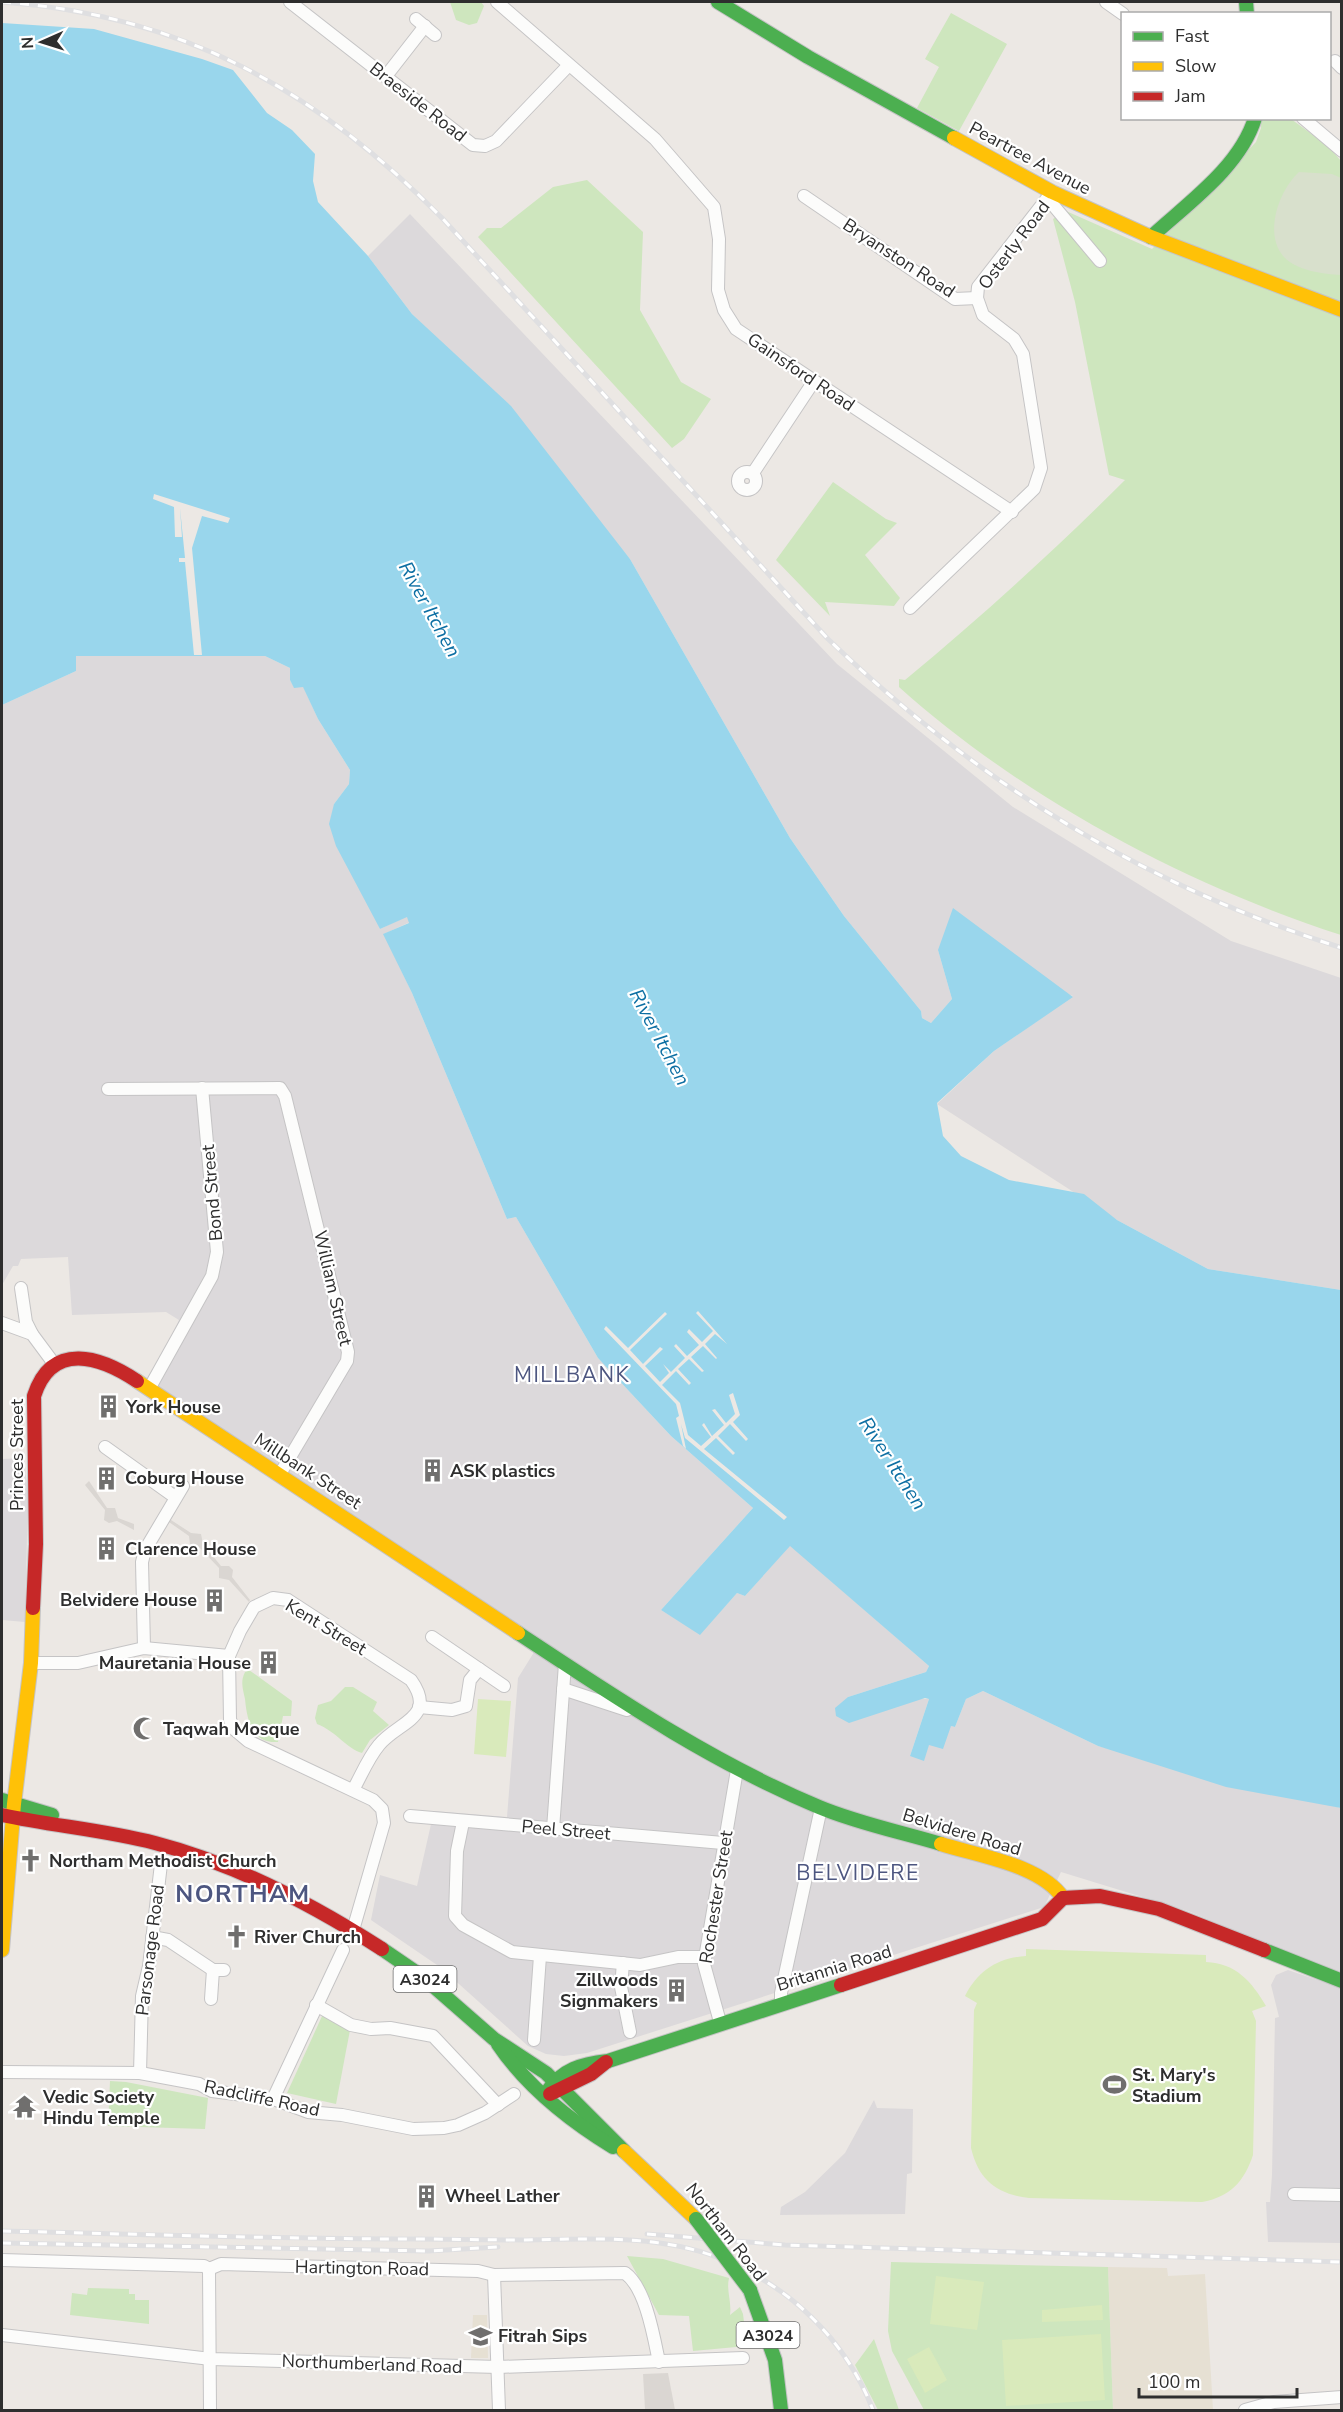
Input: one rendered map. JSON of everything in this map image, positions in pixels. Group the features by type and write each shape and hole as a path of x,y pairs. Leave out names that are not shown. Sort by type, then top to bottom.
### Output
{"street":[{"name":"Gainsford Road","path":"497,2 568,66 655,139 714,207 719,239 718,290 724,310 736,329 1012,512"},
{"path":"1109,2 1121,12"},
{"name":"Peartree Avenue","path":"722,3 808,57 1050,196 1341,310"},
{"name":"Braeside Road","path":"298,4 462,139 473,145 485,146 496,141 568,66"},
{"path":"386,76 421,23 435,35"},
{"path":"1151,237 1242,148 1254,128 1255,120"},
{"path":"1306,120 1339,143"},
{"name":"Bryanston Road","path":"804,196 955,299 977,298 983,315 1014,339 1023,354 1040,448 1041,468 1038,483 1012,512 910,608"},
{"path":"1050,196 1100,261"},
{"name":"Osterly Road","path":"977,298 978,287 1050,196"},
{"path":"753,473 814,381"},
{"path":"108,1089 202,1088"},
{"name":"William Street","path":"202,1088 280,1088 285,1096 348,1352 347,1361 280,1474"},
{"name":"Bond Street","path":"149,1389 212,1276 217,1252 202,1088"},
{"path":"21,1288 26,1322 55,1365"},
{"path":"2,1323 32,1334"},
{"name":"Millbank Street","path":"55,1365 71,1359 89,1358 121,1371 565,1664"},
{"name":"Princes Street","path":"2,1950 8,1809 31,1663 36,1544 34,1396 36,1387 55,1365"},
{"path":"105,1447 175,1497"},
{"path":"144,1648 144,1556 183,1486"},
{"name":"Kent Street","path":"353,1930 384,1823 379,1804 248,1742 235,1731 230,1720 229,1656 254,1607 273,1598 288,1600 411,1680 417,1689 419,1707"},
{"path":"432,1637 504,1686"},
{"path":"31,1663 65,1665 144,1648 229,1656"},
{"path":"553,1829 565,1664"},
{"name":"Belvidere Road","path":"565,1664 737,1770 821,1808 1035,1873 1055,1886 1063,1898"},
{"path":"353,1790 378,1745 408,1723 419,1707 460,1710 466,1706 470,1680 479,1669"},
{"name":"Belvidere Road","path":"563,1689 646,1716"},
{"name":"Rochester Street","path":"720,2022 705,1973 705,1957 737,1770"},
{"path":"781,2003 781,1993 821,1808"},
{"name":"Northam Road","path":"8,1809 52,1826 79,1827 136,1838 204,1858 353,1930 412,1969 495,2039 526,2059 558,2085 602,2126 629,2156 669,2190 696,2219 750,2289 768,2336 781,2410"},
{"name":"Peel Street","path":"410,1816 723,1843"},
{"path":"463,1821 457,1851 455,1916 463,1925 505,1950 540,1956 649,1964 678,1957 705,1957"},
{"name":"Parsonage Road","path":"140,2073 142,2033 140,2024 161,1864"},
{"path":"1063,1898 1100,1896 1159,1909 1272,1956 1341,1981"},
{"name":"Britannia Road","path":"545,2096 558,2085 608,2061 720,2022 1042,1919 1063,1898"},
{"path":"152,1937 168,1940 219,1970 211,1999"},
{"path":"273,2099 343,1950"},
{"path":"534,2040 540,1956"},
{"path":"623,1963 621,1987 630,2032"},
{"path":"316,2005 351,2025 371,2029 390,2028 433,2036 498,2105"},
{"name":"Northam Road","path":"495,2039 516,2071 597,2139 629,2156"},
{"name":"Radcliffe Road","path":"2,2072 89,2070 140,2073 199,2084 212,2091 273,2099 308,2112 429,2130 465,2122 514,2094"},
{"path":"1294,2194 1341,2196"},
{"name":"Hartington Road","path":"2,2260 204,2266 209,2269 221,2265 478,2271 494,2274 625,2272 631,2277 649,2315 659,2362"},
{"path":"209,2269 210,2410"},
{"path":"494,2274 499,2410"},
{"name":"Northumberland Road","path":"2,2335 211,2359 498,2367 744,2358"},
{"name":"Northam Road","path":"774,2410 777,2383"},
{"path":"1245,2410 1274,2402 1324,2404 1341,2397"}],"shaded area":[{"path":"410,214 837,664 1013,807 1231,941 1341,978 1341,1290 1208,1269 1117,1220 937,1104 994,1051 1073,996 938,950 952,999 931,1023 922,1018 921,1011 844,916 790,838 630,559 443,344 412,314 368,256"},
{"path":"75,656 265,656 290,668 290,680 294,687 303,686 318,719 350,770 349,784 334,804 380,929 407,916 410,922 384,934 412,993 507,1219 516,1217 598,1358 671,1436 753,1508 661,1610 700,1634 737,1593 745,1596 790,1545 929,1666 926,1672 848,1697 929,1699 910,1756 929,1745 951,1726 955,1727 966,1699 983,1691 1098,1746 1341,1808 1341,1975 1188,1911 1061,1872 1044,1907 587,2053 564,2056 546,2054 528,2046 440,1967 371,1920 380,1875 417,1886 434,1811 507,1817 518,1678 536,1649 144,1395 179,1320 166,1312 72,1315 68,1257 21,1259 18,1266 13,1266 2,1285 2,705 76,671"},
{"path":"24,1458 28,1493 25,1622 2,1620 2,1459"},
{"path":"89,1481 107,1508 115,1508 118,1518 134,1524 134,1530 117,1521 109,1523 104,1520 105,1510 85,1485"},
{"path":"171,1520 191,1533 201,1534 203,1544 221,1566 229,1566 233,1570 232,1577 250,1600 249,1602 229,1580 219,1578 219,1568 199,1547 190,1545 189,1536 169,1522"},
{"path":"1288,1970 1341,1988 1341,2243 1268,2242 1266,2202 1270,2202 1272,2175 1275,2018 1279,2017 1271,1985 1276,1975"},
{"path":"874,2100 877,2108 913,2109 912,2173 907,2174 905,2214 780,2215 781,2207 805,2192 845,2153"},
{"path":"1108,2267 1167,2268 1168,2276 1205,2274 1213,2410 1113,2410"},
{"name":"Fitrah Sips","path":"473,2315 487,2315 488,2358 471,2358"},
{"path":"668,2373 675,2410 645,2409 643,2374"}],"green space":[{"path":"450,2 481,2 484,6 477,23 469,25 456,20"},
{"path":"951,13 1007,44 959,131 917,108 939,67 925,59"},
{"path":"1261,120 1292,120 1328,146 1341,161 1341,935 1223,890 1108,834 1052,801 998,765 899,687 899,679 905,680 990,607 1125,480 1109,475 1075,302 1053,219 1066,211 1152,249 1256,142"},
{"path":"1299,172 1332,174 1341,178 1341,275 1319,273 1296,266 1284,257 1278,247 1274,225 1276,213 1285,190"},
{"path":"587,180 643,232 640,310 681,382 711,399 684,439 672,448 478,237 487,228 501,228 553,187"},
{"path":"833,482 886,519 897,523 865,555 900,598 894,606 825,602 830,616 776,560"},
{"path":"249,1670 292,1701 291,1716 283,1716 278,1742 262,1739 252,1729 249,1722 242,1682 245,1672"},
{"path":"345,1687 353,1687 377,1702 373,1711 389,1725 370,1740 362,1753 317,1724 315,1718 318,1705 331,1701"},
{"path":"478,1699 511,1701 506,1757 474,1754"},
{"name":"St. Mary's Stadium","path":"1026,1949 1206,1955 1206,1962 1226,1966 1249,1982 1266,2006 1252,2011 1256,2021 1253,2155 1245,2173 1235,2187 1221,2196 1202,2202 1029,2198 999,2189 984,2177 971,2148 974,2010 977,2003 965,1996 982,1973 997,1963 1026,1956"},
{"path":"323,2014 350,2030 336,2104 287,2093"},
{"path":"110,2081 208,2098 205,2129 108,2126"},
{"path":"627,2256 663,2259 729,2278 730,2315 740,2307 747,2346 693,2351 689,2316 659,2315"},
{"path":"891,2262 1108,2267 1113,2410 924,2410 892,2351 888,2331"},
{"path":"936,2276 984,2282 977,2330 930,2324"},
{"path":"88,2288 129,2289 129,2294 135,2294 135,2300 149,2300 149,2324 70,2315 72,2293 87,2295"},
{"path":"1102,2305 1103,2320 1042,2322 1042,2310"},
{"path":"1101,2334 1105,2400 1006,2406 1002,2340"},
{"path":"874,2339 899,2410 878,2410 855,2365"},
{"path":"929,2347 947,2380 925,2393 907,2359"}],"water":[{"name":"River Itchen","path":"2,23 94,29 233,70 267,113 292,130 315,154 313,181 318,202 368,256 412,314 511,406 630,559 790,838 844,916 921,1011 922,1018 931,1023 952,999 938,950 953,908 1073,997 994,1051 937,1103 943,1136 961,1156 1009,1180 1084,1194 1117,1220 1208,1269 1341,1290 1341,1808 1226,1787 1098,1746 983,1691 966,1699 955,1727 951,1726 943,1749 929,1745 924,1761 910,1756 929,1699 925,1698 849,1723 836,1716 835,1708 848,1697 926,1672 929,1666 790,1546 745,1596 737,1593 700,1635 661,1610 753,1508 671,1436 598,1358 516,1217 507,1219 412,993 383,934 409,923 407,917 380,929 336,846 329,824 334,804 349,784 350,770 318,719 303,687 294,688 290,680 290,668 265,656 76,656 76,671 2,705"}],"pier":[{"path":"154,494 230,518 228,523 202,516 192,548 202,655 194,655 185,562 179,562 179,558 185,558 180,508 182,537 175,537 174,507 153,499"},
{"path":"698,1311 727,1344 715,1334 705,1344 716,1359 703,1346 691,1357 704,1371 702,1372 689,1359 678,1369 691,1383 689,1385 676,1371 662,1385 680,1403 688,1435 701,1446 711,1437 702,1425 704,1423 712,1436 724,1425 712,1410 715,1409 726,1423 735,1414 729,1395 733,1393 740,1415 733,1422 748,1439 746,1441 730,1424 718,1436 735,1453 733,1455 716,1438 704,1449 787,1517 784,1520 685,1438 681,1424 686,1449 683,1446 676,1418 679,1416 676,1404 604,1329 606,1326 628,1348 665,1312 667,1314 630,1350 643,1364 660,1347 663,1349 645,1366 660,1382 669,1373 663,1364 671,1372 685,1358 674,1346 676,1344 687,1356 699,1345 687,1332 689,1329 702,1342 713,1331 696,1313"}],"railway":[{"path":"2,2 68,10 129,23 188,42 243,67 295,97 346,132 442,218 828,639 885,691 944,739 1004,783 1067,824 1131,861 1269,923 1342,948"},
{"path":"2,2231 311,2238 597,2239 647,2241 672,2245 696,2250 745,2269 769,2283 791,2300 831,2338 862,2384 873,2410"},
{"path":"647,2234 785,2245 1342,2262"},
{"path":"2,2243 428,2251 498,2247"}],"traffic: fast":[{"path":"718,2 808,57 954,138"},
{"path":"1246,2 1247,12"},
{"path":"1151,237 1225,168 1248,136 1254,120"},
{"path":"518,1633 664,1727 740,1770 834,1813 941,1844"},
{"path":"2,1800 52,1815"},
{"path":"382,1949 423,1977 494,2039 546,2073 624,2151"},
{"path":"1264,1950 1342,1981"},
{"path":"547,2092 559,2078 581,2066 608,2061 841,1985"},
{"path":"498,2044 509,2060 550,2102 613,2147"},
{"path":"696,2219 750,2290"},
{"path":"750,2290 775,2360 781,2410"}],"traffic: slow":[{"path":"954,138 1052,192 1151,237 1342,310"},
{"path":"137,1381 518,1633"},
{"path":"2,1950 14,1804 31,1663 33,1608"},
{"path":"941,1844 1025,1870 1040,1877 1063,1898"},
{"path":"624,2151 696,2219"}],"traffic: jam":[{"path":"33,1608 36,1544 34,1396 42,1378 53,1367 65,1360 79,1358 108,1365 137,1381"},
{"path":"2,1815 155,1843 215,1862 301,1901 382,1949"},
{"path":"1063,1898 1100,1896 1159,1909 1264,1950"},
{"path":"841,1985 1042,1919 1063,1898"},
{"path":"550,2094 591,2074 606,2062"}],"place":[{"name":"York House","path":"108,1407"},
{"name":"ASK plastics","path":"432,1471"},
{"name":"Coburg House","path":"107,1478"},
{"name":"Clarence House","path":"107,1549"},
{"name":"Belvidere House","path":"215,1600"},
{"name":"Mauretania House","path":"269,1663"},
{"name":"Taqwah Mosque","path":"145,1729"},
{"name":"Northam Methodist Church","path":"31,1861"},
{"name":"River Church","path":"236,1937"},
{"name":"Zillwoods Signmakers","path":"676,1990"},
{"name":"St. Mary's Stadium","path":"1114,2085"},
{"name":"Vedic Society Hindu Temple","path":"25,2107"},
{"name":"Wheel Lather","path":"427,2196"},
{"name":"Fitrah Sips","path":"480,2336"}],"district":[{"name":"MILLBANK","path":"572,1375"},
{"name":"BELVIDERE","path":"858,1873"},
{"name":"NORTHAM","path":"243,1894"}]}
